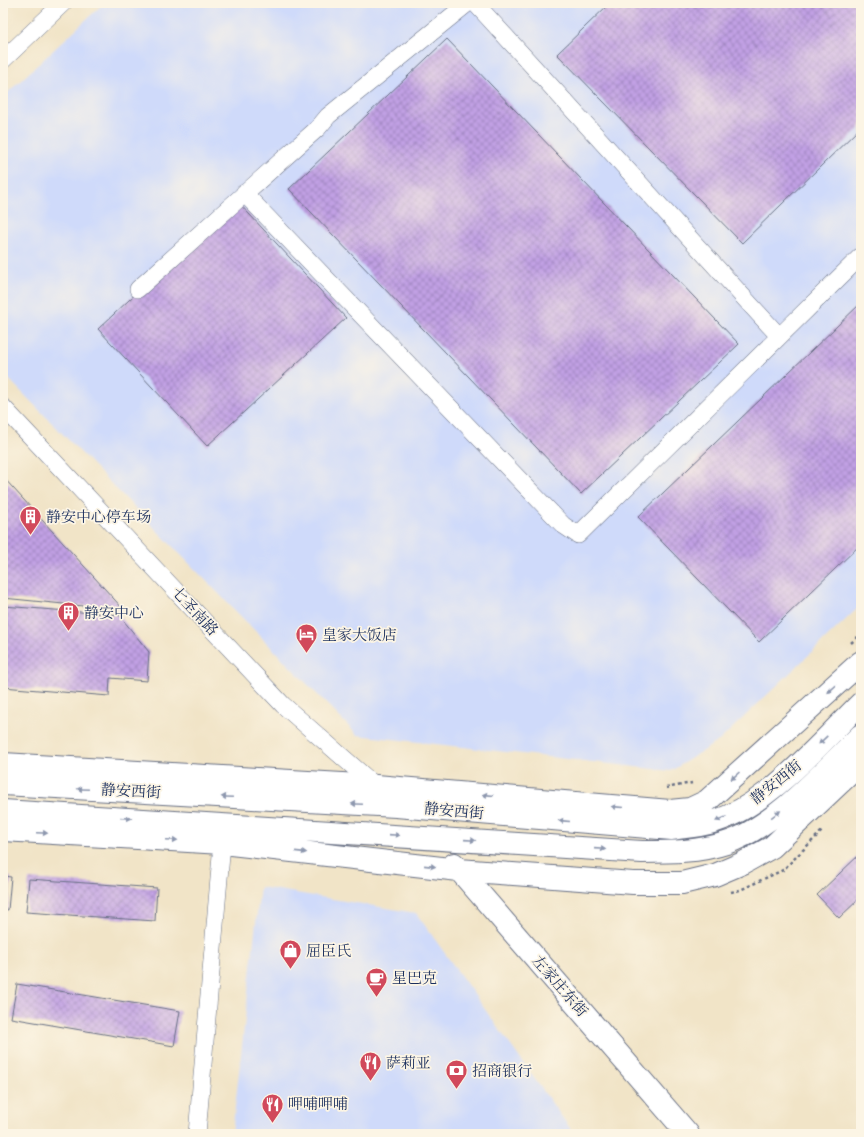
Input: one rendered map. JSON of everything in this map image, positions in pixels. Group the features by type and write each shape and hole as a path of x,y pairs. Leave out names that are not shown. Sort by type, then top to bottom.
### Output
{"street":[{"path":"3,60 63,3"},
{"path":"138,289 318,128 328,116 468,3"},
{"path":"475,3 779,336"},
{"path":"244,193 564,525 578,535 861,256"},
{"name":"七圣南路","path":"3,407 283,705 376,786 396,806"},
{"path":"3,764 376,786 670,811 690,809 707,801 861,662"},
{"name":"静安西街","path":"3,784 396,806 632,827 672,829 709,823 736,812 763,796 788,775 861,704"},
{"name":"静安西街","path":"3,811 223,833 431,838 642,852 686,852 727,843 759,827 786,806 861,735"},
{"path":"3,830 223,833 459,870 633,883 682,883 716,875 743,863 772,847 861,763"},
{"path":"197,1134 223,833"},
{"name":"左家庄东街","path":"431,838 688,1134"}],"path":[{"path":"850,644 861,634"},
{"path":"661,789 696,782"}],"shaded area":[{"path":"104,3 861,3 861,605 720,740 671,771 357,735 3,373 3,97"},
{"path":"260,887 416,913 574,1134 232,1134"}],"building":[{"path":"610,3 861,3 861,127 742,243 557,54"},
{"path":"447,39 739,344 581,494 289,189"},
{"path":"236,200 346,318 207,446 98,329"},
{"path":"861,303 861,544 759,642 638,517"},
{"name":"静安中心停车场","path":"3,477 124,610 3,598"},
{"name":"静安中心","path":"3,606 119,615 149,652 147,681 110,678 109,696 3,687"},
{"path":"861,853 861,897 839,918 817,895"},
{"path":"3,876 11,877 8,910 3,909"},
{"path":"29,879 157,888 155,921 26,912"},
{"path":"17,984 180,1011 174,1046 11,1018"}],"place":[{"name":"静安中心停车场","path":"30,536"},
{"name":"静安中心","path":"69,632"},
{"name":"皇家大饭店","path":"307,654"},
{"name":"屈臣氏","path":"291,970"},
{"name":"星巴克","path":"377,998"},
{"name":"萨莉亚","path":"371,1082"},
{"name":"招商银行","path":"456,1090"},
{"name":"呷哺呷哺","path":"273,1124"}]}
